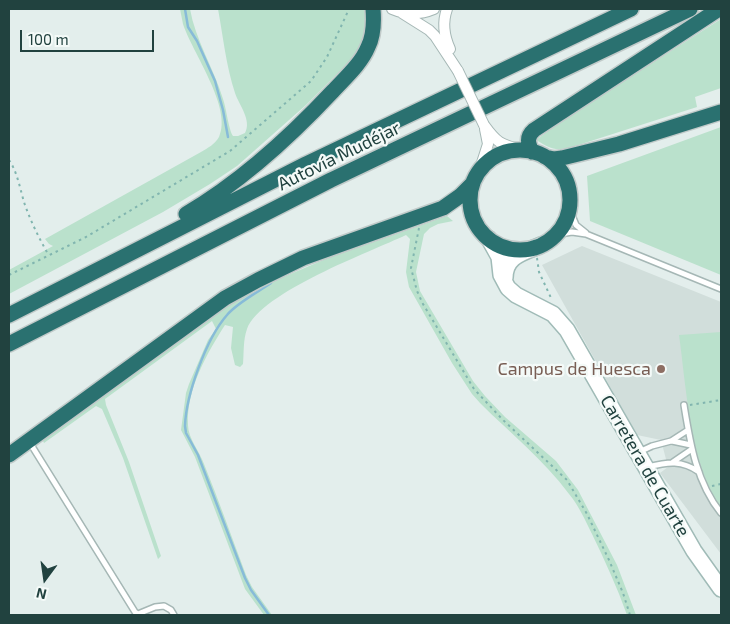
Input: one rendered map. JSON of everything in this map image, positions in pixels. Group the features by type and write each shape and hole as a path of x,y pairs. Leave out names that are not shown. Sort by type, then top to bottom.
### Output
{"highway":[{"path":"161,236 171,222 224,188 309,117 351,72 369,46 373,26 373,9"},
{"name":"Autovía Mudéjar","path":"9,315 161,236 314,160 631,9"},
{"name":"Autovía Mudéjar","path":"9,344 331,180 690,9"},
{"path":"569,201 561,173 533,153 528,140 529,136 534,130 718,9"},
{"path":"473,183 470,204 473,218 482,233 500,246 514,249 539,249 554,236 564,223 569,201 570,172 577,160 619,144 721,112"},
{"path":"9,455 225,298 303,258 443,208 460,196 473,183 480,169 498,155 533,153 558,159 619,144"},
{"path":"443,208 460,210 473,218"}],"street":[{"path":"392,9 402,12 422,13 434,9"},
{"path":"446,9 444,33 458,71 484,125 495,140 504,145 533,153"},
{"path":"402,12 435,36 458,71"},
{"path":"480,169 488,144 484,125"},
{"path":"489,239 499,257 501,275 505,285"},
{"path":"505,285 505,272 510,261 539,249"},
{"name":"Carretera de Cuarte","path":"505,285 516,294 553,314 563,324 694,551 721,589"}],"lane":[{"path":"569,201 576,225 586,234"},
{"path":"554,236 572,232 586,234 721,288"},
{"path":"684,407 699,472 705,487 721,513"},
{"path":"637,453 652,446 671,441 688,430"},
{"path":"29,440 135,612 138,614 155,607 164,606 171,610 174,615"},
{"path":"671,441 692,447"},
{"path":"645,467 673,462 686,454 692,447"},
{"path":"673,462 687,465 699,472"}],"path":[{"path":"9,275 48,254 86,237 230,152 301,91 319,70 336,40 348,9"},
{"path":"9,160 17,177 29,215 48,254"},
{"path":"416,217 419,231 412,263 412,275 423,304 474,389 571,486 612,567 630,615"},
{"path":"539,249 539,272 554,304"},
{"path":"684,407 721,400"},
{"path":"705,487 721,484"}],"shaded area":[{"name":"Campus de Huesca","path":"582,246 721,302 721,554 660,473 668,467 661,440 637,435 542,265"}],"green space":[{"path":"180,9 190,9 196,32 219,88 233,136 245,133 247,123 232,83 218,9 366,9 366,30 364,39 353,58 306,105 237,166 163,212 9,294 9,270 53,246 45,239 204,150 219,137 222,125 221,111 210,80 183,24"},
{"path":"721,19 721,88 695,97 697,107 569,148 552,148 536,140 563,120"},
{"path":"721,127 721,275 590,221 587,176"},
{"path":"447,216 453,221 438,224 424,234 416,272 420,291 473,381 505,417 556,461 578,490 617,565 636,615 627,615 602,554 573,499 538,458 480,403 452,363 409,287 406,272 410,239 406,235 318,274 273,301 256,315 247,329 244,342 243,364 240,367 235,365 231,348 233,327 225,325 211,348 194,385 188,412 190,435 204,464 246,575 252,587 272,615 264,615 245,589 195,457 181,430 189,384 208,340 216,329 212,321 105,399 161,556 158,559 123,458 102,409 96,406 44,443 42,439 213,315 260,287 328,258"},
{"path":"721,332 721,507 702,470 696,448 687,400 679,335"}],"waterway":[{"path":"185,9 188,27 197,41 215,81 228,137"},
{"path":"269,615 245,578 198,455 186,433 185,426 189,399 198,368 219,325 236,306 271,283"}],"place":[{"name":"Campus de Huesca","path":"661,369"}]}
